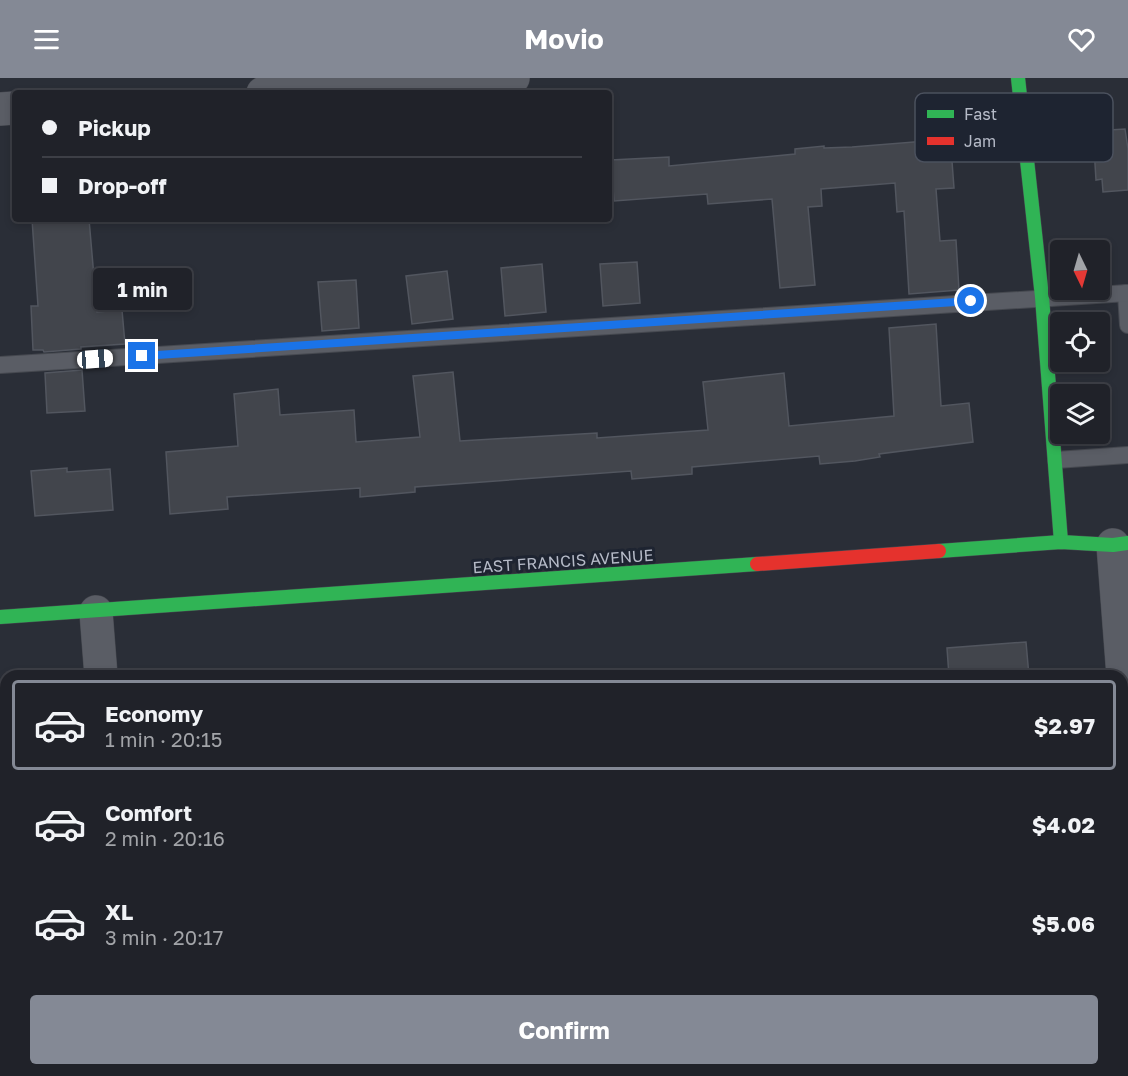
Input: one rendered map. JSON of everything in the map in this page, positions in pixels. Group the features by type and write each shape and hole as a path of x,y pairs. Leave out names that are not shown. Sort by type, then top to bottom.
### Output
{"main road":[{"path":"1018,78 1020,93"},
{"path":"1027,162 1042,297 1061,542"},
{"name":"EAST FRANCIS AVENUE","path":"0,618 1061,542 1121,544"}],"street":[{"path":"313,90 513,78"},
{"path":"1121,544 1125,670"},
{"path":"96,612 101,670"}],"lane":[{"path":"0,365 1127,293 1128,325"},
{"path":"1056,460 1128,455"}],"building":[{"path":"1125,129 1128,149 1128,190 1103,192 1102,179 1096,180 1095,162 1113,162 1113,130"},
{"path":"915,142 915,162 952,162 954,188 936,189 940,241 956,240 959,290 909,294 904,211 897,212 895,183 821,189 822,206 808,207 815,285 780,288 772,199 708,204 707,194 614,201 612,160 669,157 669,166 795,154 795,149 824,146 824,148"},
{"path":"32,222 89,222 97,312 122,310 125,344 44,352 33,350 31,306 38,306"},
{"path":"637,262 640,303 603,306 600,264"},
{"path":"542,264 546,312 505,316 501,268"},
{"path":"447,271 453,319 412,324 406,276"},
{"path":"356,280 359,328 322,331 318,282"},
{"path":"936,324 941,406 969,403 973,442 879,454 880,457 855,461 820,464 819,456 692,467 692,474 632,479 631,471 415,487 415,492 360,497 360,488 227,497 228,509 170,514 166,452 238,446 234,394 278,389 280,415 354,410 356,442 420,437 413,376 453,372 460,441 597,433 597,438 708,430 703,382 784,373 789,426 894,416 889,328"},
{"path":"82,370 85,411 47,413 45,373"},
{"path":"67,468 67,472 110,469 113,510 35,516 31,471"},
{"path":"1026,642 1028,670 949,670 947,648"}],"traffic: fast":[{"path":"1018,78 1020,93"},
{"path":"1027,162 1042,297 1061,542"},
{"path":"939,551 1061,542 1113,545 1128,543"},
{"path":"0,617 757,564"}],"traffic: jam":[{"path":"757,564 939,551"}],"route":[{"path":"142,356 971,301"}]}
